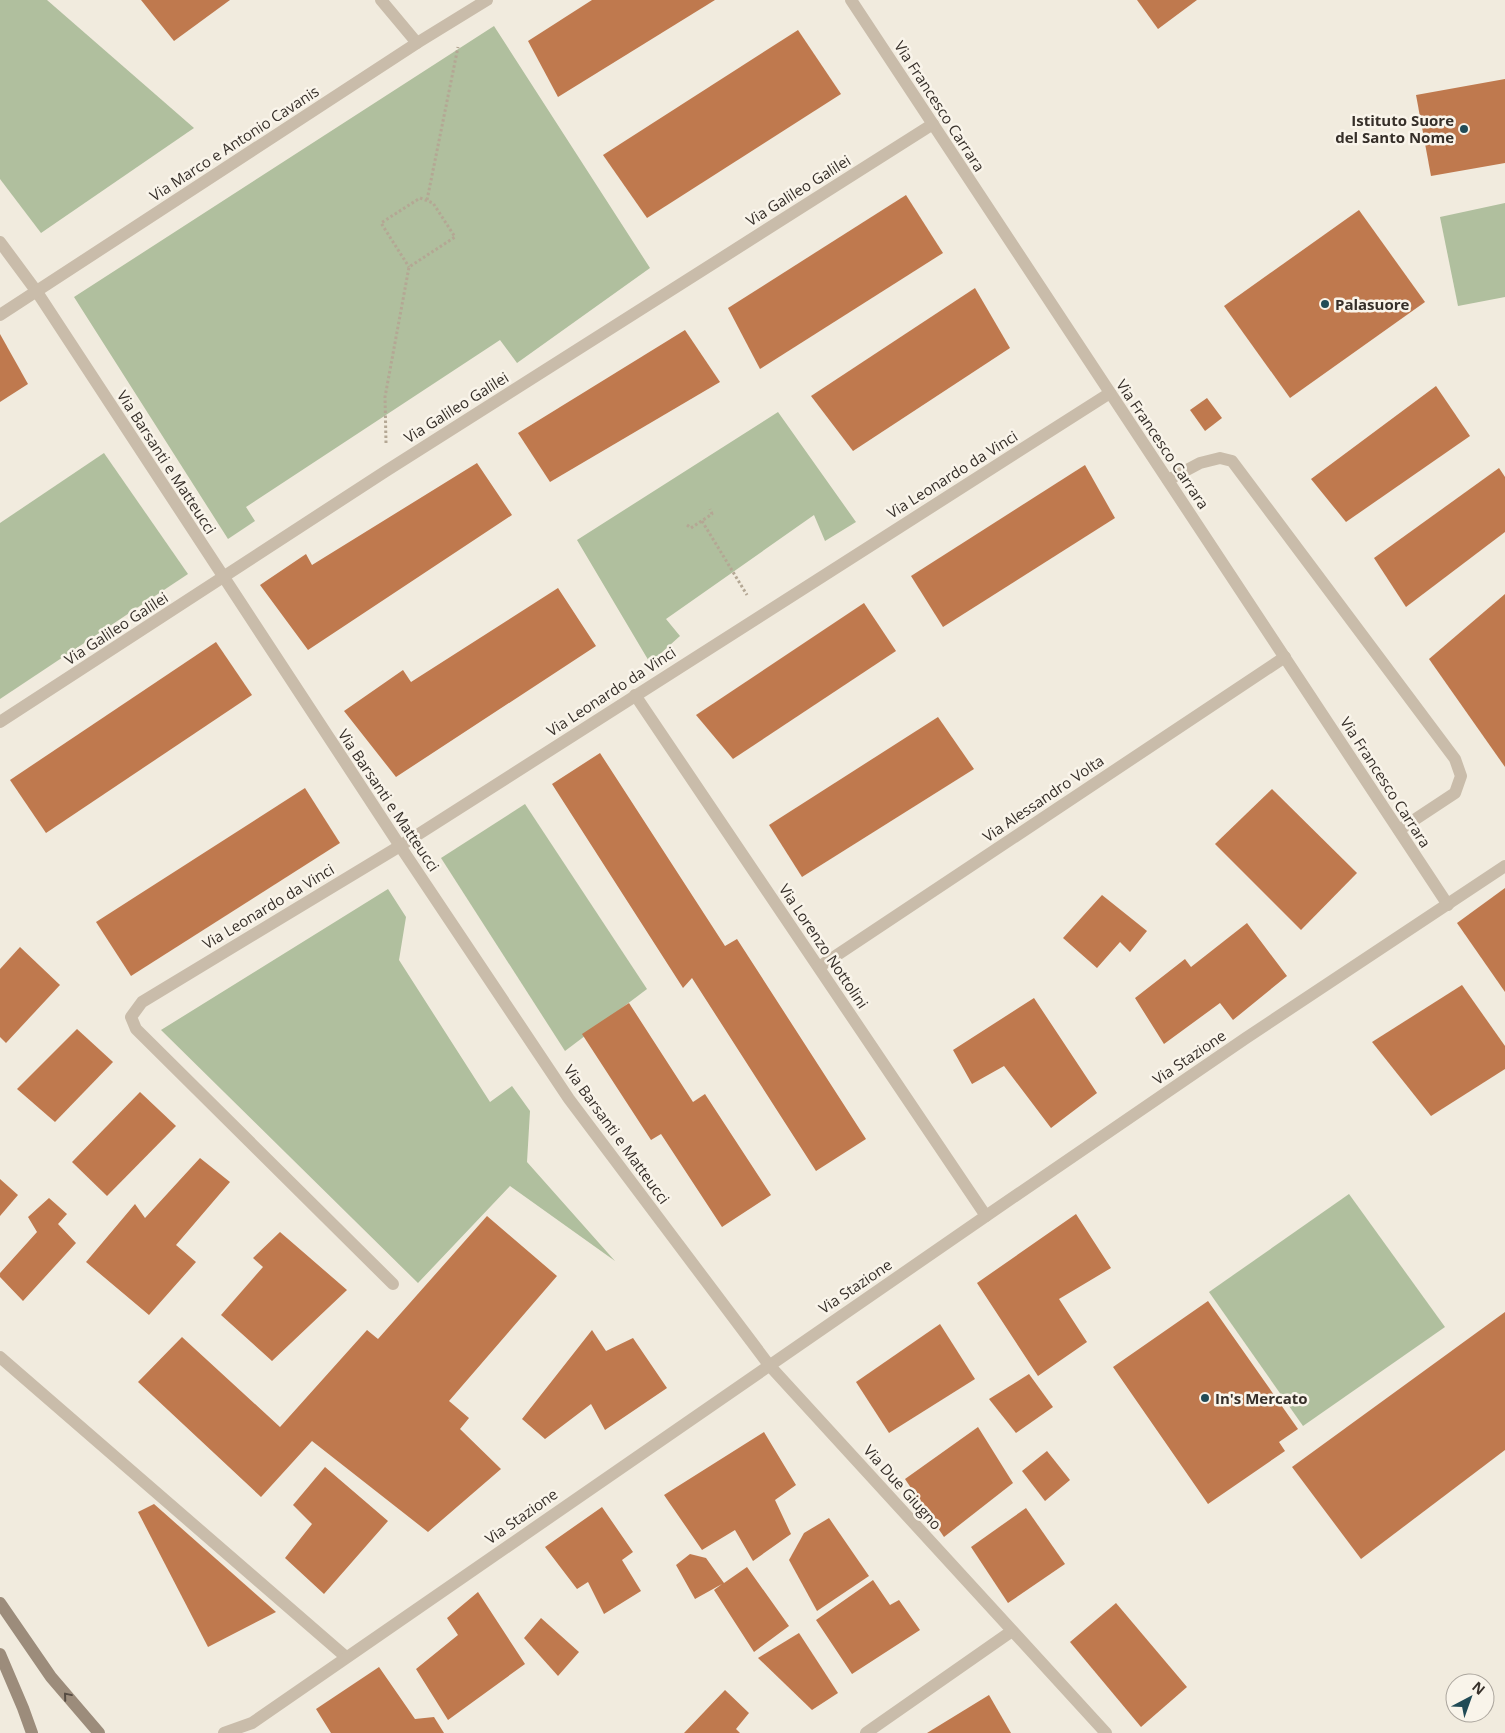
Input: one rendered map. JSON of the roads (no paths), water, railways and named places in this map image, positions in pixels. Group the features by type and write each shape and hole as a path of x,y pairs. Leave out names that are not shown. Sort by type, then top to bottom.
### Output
{"main road":[{"path":"0,1602 51,1677 99,1733"},
{"path":"0,1654 32,1733"}],"street":[{"path":"381,0 417,43"},
{"name":"Via Marco e Antonio Cavanis","path":"0,315 417,43 487,0"},
{"name":"Via Francesco Carrara","path":"851,0 1448,905"},
{"name":"Via Galileo Galilei","path":"0,722 386,471 932,124"},
{"name":"Via Barsanti e Matteucci","path":"0,242 37,292 400,846 570,1098 769,1365"},
{"name":"Via Leonardo da Vinci","path":"393,1284 136,1029 131,1017 142,1002 400,846 1110,393"},
{"path":"1168,480 1200,463 1220,458 1232,461 1455,760 1461,776 1455,792 1398,830"},
{"name":"Via Alessandro Volta","path":"819,967 1285,657"},
{"name":"Via Lorenzo Nottolini","path":"635,695 986,1216"},
{"name":"Via Stazione","path":"224,1733 248,1728 346,1657 986,1216 1246,1038 1505,866"},
{"path":"0,1357 346,1657"},
{"name":"Via Due Giugno","path":"769,1365 1106,1733"},
{"path":"866,1733 1012,1631"}],"place":[{"name":"Istituto Suore del Santo Nome","path":"1464,129"},
{"name":"Palasuore","path":"1325,304"},
{"name":"In's Mercato","path":"1205,1398"}]}
